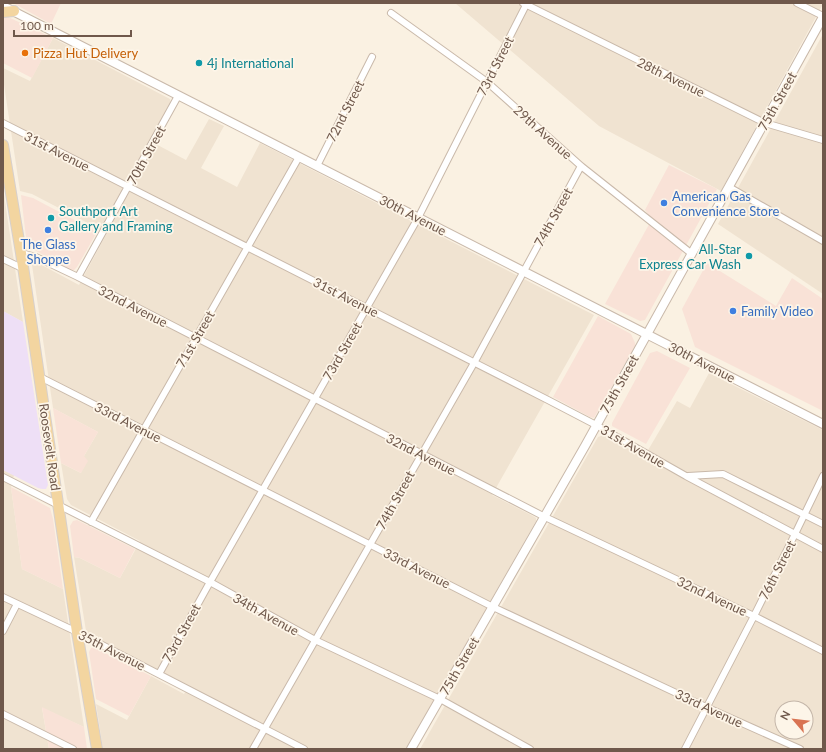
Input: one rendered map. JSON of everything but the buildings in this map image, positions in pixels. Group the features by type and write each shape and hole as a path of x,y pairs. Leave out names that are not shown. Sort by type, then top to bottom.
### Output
{"main road":[{"path":"3,12 14,12"},
{"name":"Roosevelt Road","path":"3,149 22,253 57,504 97,749"}],"street":[{"path":"797,3 823,16"},
{"name":"73rd Street","path":"159,674 262,490 418,218 526,4"},
{"name":"28th Avenue","path":"526,4 765,123 823,140"},
{"name":"30th Avenue","path":"3,6 823,424"},
{"name":"29th Avenue","path":"391,13 487,82 581,166 692,254"},
{"name":"75th Street","path":"411,749 545,517 729,188 823,16"},
{"name":"72nd Street","path":"317,166 372,57"},
{"name":"70th Street","path":"78,277 178,96"},
{"name":"31st Avenue","path":"3,123 247,248 367,307 596,425 686,476 823,549"},
{"name":"71st Street","path":"91,522 299,157"},
{"name":"74th Street","path":"253,749 474,363 581,166"},
{"path":"729,188 823,241"},
{"name":"32nd Avenue","path":"22,253 36,256 78,277 545,517 754,616 823,651"},
{"path":"3,259 24,269"},
{"name":"33rd Avenue","path":"40,377 493,607 706,707 800,749"},
{"path":"686,476 723,474 823,524"},
{"name":"76th Street","path":"685,749 754,616 823,476"},
{"name":"34th Avenue","path":"3,477 210,582 315,640 440,699 530,749"},
{"name":"35th Avenue","path":"3,597 77,632 304,749"},
{"path":"3,630 17,604"},
{"path":"3,714 73,749"}],"shaded area":[{"path":"13,3 61,3 51,24"},
{"path":"455,3 823,4 721,191 599,126"},
{"path":"6,16 53,38 32,78 3,63 3,17"},
{"path":"823,34 823,294 718,224"},
{"path":"53,38 170,99 171,104 150,141 186,160 209,119 224,126 201,168 237,187 260,143 594,315 492,495 533,516 536,518 536,521 406,749 103,749 96,704 127,720 151,676 184,694 189,686 88,634 86,631 74,557 80,558 120,578 140,541 71,505 67,499 61,463 81,473 84,456 98,432 53,408 32,265 33,263 38,263 79,285 107,233 32,194 20,191 3,78 3,68 30,81"},
{"path":"669,165 717,189 645,320 640,321 605,304 652,219 645,210"},
{"path":"3,188 23,322 3,311"},
{"path":"21,195 33,198 97,232 74,270 71,270 27,246"},
{"path":"707,263 776,306 792,278 823,299 823,411 695,347 682,309"},
{"path":"3,311 23,322 48,485 46,489 38,488 3,470"},
{"path":"598,316 631,334 635,346 594,418 553,397"},
{"path":"657,351 690,368 646,444 612,426 612,423 650,353"},
{"path":"709,373 823,430 823,749 420,749 598,437 604,435 644,457 677,401 690,408"},
{"path":"53,408 98,432 84,456 88,461 81,473 61,463"},
{"path":"3,470 14,475 11,487 22,569 63,589 84,727 42,708 49,749 3,749"},
{"path":"11,487 50,508 53,519 63,589 22,569"},
{"path":"77,520 135,549 120,578 80,558 74,557 70,526 73,521"},
{"path":"93,647 151,676 129,716 96,699 89,652"},
{"path":"42,707 84,727 87,749 49,749"}],"place":[{"name":"Pizza Hut Delivery","path":"25,53"},
{"name":"4j International","path":"199,63"},
{"name":"American Gas Convenience Store","path":"664,203"},
{"name":"Southport Art Gallery and Framing","path":"51,218"},
{"name":"The Glass Shoppe","path":"48,230"},
{"name":"All-Star Express Car Wash","path":"749,256"},
{"name":"Family Video","path":"733,311"}]}
